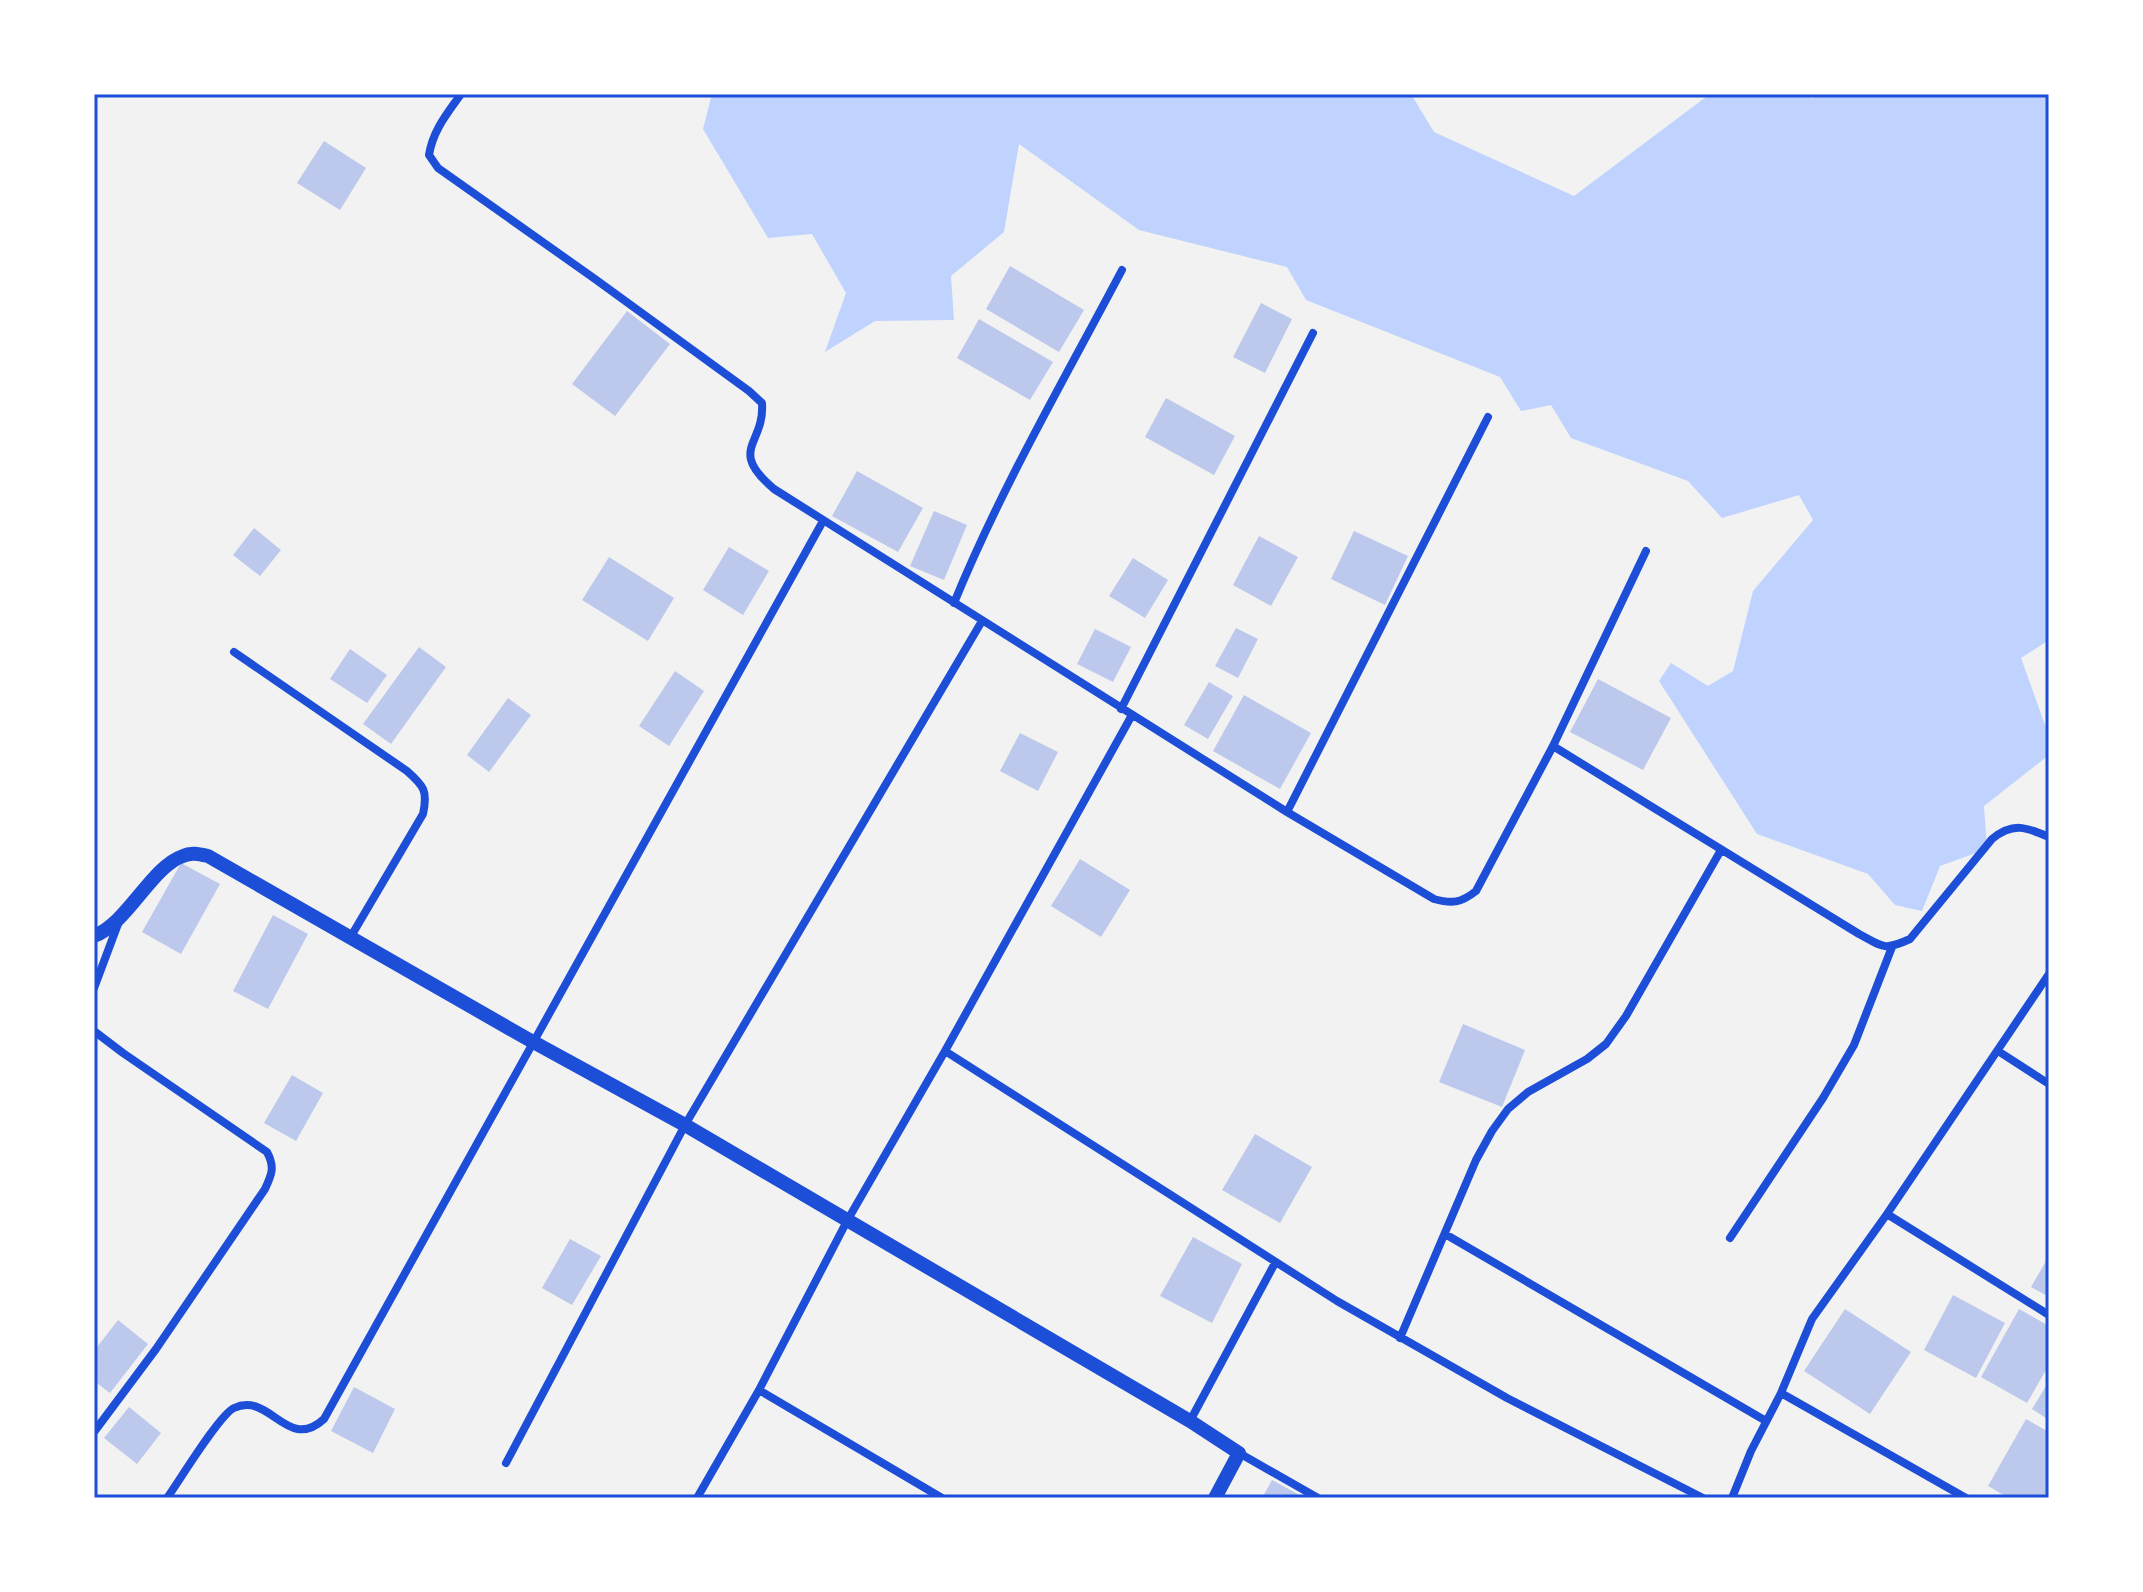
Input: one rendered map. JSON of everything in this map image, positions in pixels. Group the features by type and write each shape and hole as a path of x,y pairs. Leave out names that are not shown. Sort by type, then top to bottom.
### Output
{"street":[{"path":"461,94 432,138 429,155 438,168 762,403 763,418 751,444 751,462 758,476 823,521 1121,709 1434,899 1449,903 1463,901 1476,891 1553,746 1646,551"},
{"path":"954,603 981,540 1122,270"},
{"path":"1121,709 1313,333"},
{"path":"1287,812 1488,417"},
{"path":"167,1498 220,1421 232,1409 243,1405 259,1407 293,1429 303,1431 315,1427 324,1419 823,521"},
{"path":"506,1463 685,1125 982,621"},
{"path":"234,652 407,771 420,782 427,796 423,814 350,938"},
{"path":"697,1498 759,1390 847,1221 1132,715"},
{"path":"1553,746 1879,945 1892,947 1910,939 2001,831 2020,827 2049,837"},
{"path":"1400,1338 1476,1160 1492,1131 1508,1109 1528,1092 1587,1059 1606,1044 1626,1016 1721,850"},
{"path":"94,936 121,916 170,862 193,853 208,856 685,1125 1009,1313 1318,1498"},
{"path":"94,988 121,916"},
{"path":"1730,1238 1823,1098 1854,1045 1892,947"},
{"path":"1732,1498 1812,1319 2049,974"},
{"path":"94,1031 267,1152 272,1162 265,1189 156,1349 94,1432"},
{"path":"945,1051 1275,1263 1400,1338 1520,1405 1703,1498"},
{"path":"1998,1051 2049,1084"},
{"path":"1887,1214 2049,1315"},
{"path":"1445,1234 1766,1421"},
{"path":"1190,1421 1275,1263"},
{"path":"759,1390 942,1498"},
{"path":"1781,1393 1966,1498"},
{"path":"1215,1498 1239,1453"}],"water":[{"path":"712,94 1411,94 1434,132 1574,196 1710,94 1796,94 1812,98 1825,94 2049,94 2049,644 2046,642 2021,658 2049,736 2049,755 1984,806 1987,849 1940,866 1922,911 1895,905 1868,874 1757,834 1659,681 1671,663 1708,686 1733,671 1753,591 1813,520 1799,495 1722,518 1688,481 1571,438 1551,405 1521,411 1500,377 1306,300 1287,267 1139,230 1019,144 1004,232 951,276 954,320 875,321 825,352 846,293 812,234 768,238 703,129"}],"building":[{"path":"324,141 366,168 340,210 297,183"},
{"path":"1010,266 1084,310 1059,352 986,309"},
{"path":"1261,303 1292,319 1265,373 1233,357"},
{"path":"627,311 670,344 615,416 572,384"},
{"path":"979,319 1053,362 1030,400 957,358"},
{"path":"1166,398 1235,436 1214,475 1145,437"},
{"path":"857,471 923,508 898,552 832,516"},
{"path":"934,511 967,525 944,580 910,566"},
{"path":"254,528 281,550 260,576 233,555"},
{"path":"1354,531 1408,556 1385,605 1331,579"},
{"path":"1259,536 1298,557 1271,606 1233,585"},
{"path":"729,547 769,571 743,615 703,590"},
{"path":"609,557 674,598 648,641 582,600"},
{"path":"1133,558 1168,580 1145,618 1109,596"},
{"path":"1236,628 1258,639 1238,678 1215,666"},
{"path":"1095,629 1131,647 1113,682 1077,664"},
{"path":"419,647 446,667 391,744 363,724"},
{"path":"350,649 387,675 367,703 330,679"},
{"path":"675,671 704,691 669,746 639,726"},
{"path":"1598,679 1671,718 1643,770 1570,732"},
{"path":"1209,682 1233,696 1208,739 1184,725"},
{"path":"1244,695 1311,733 1280,789 1213,751"},
{"path":"508,698 531,715 489,772 467,755"},
{"path":"1020,733 1058,752 1038,791 1000,771"},
{"path":"1080,859 1130,890 1101,937 1051,906"},
{"path":"181,863 220,884 181,954 142,932"},
{"path":"273,915 308,934 268,1009 233,991"},
{"path":"1463,1024 1525,1050 1502,1107 1439,1082"},
{"path":"292,1075 323,1093 296,1141 264,1123"},
{"path":"1255,1134 1312,1167 1280,1223 1222,1190"},
{"path":"1193,1237 1242,1264 1212,1323 1160,1296"},
{"path":"570,1239 601,1256 572,1305 542,1288"},
{"path":"2049,1256 2049,1297 2031,1287"},
{"path":"1953,1295 2005,1323 1976,1378 1924,1350"},
{"path":"1845,1309 1911,1352 1870,1414 1804,1371"},
{"path":"2019,1309 2049,1326 2049,1365 2027,1403 1981,1377"},
{"path":"118,1320 148,1344 110,1393 94,1381 94,1351"},
{"path":"2049,1381 2049,1420 2032,1409"},
{"path":"354,1387 395,1409 373,1453 331,1431"},
{"path":"129,1407 161,1433 137,1464 104,1438"},
{"path":"2026,1419 2049,1432 2049,1488 2044,1498 2009,1498 1988,1486"},
{"path":"1272,1480 1305,1498 1262,1498"}]}
